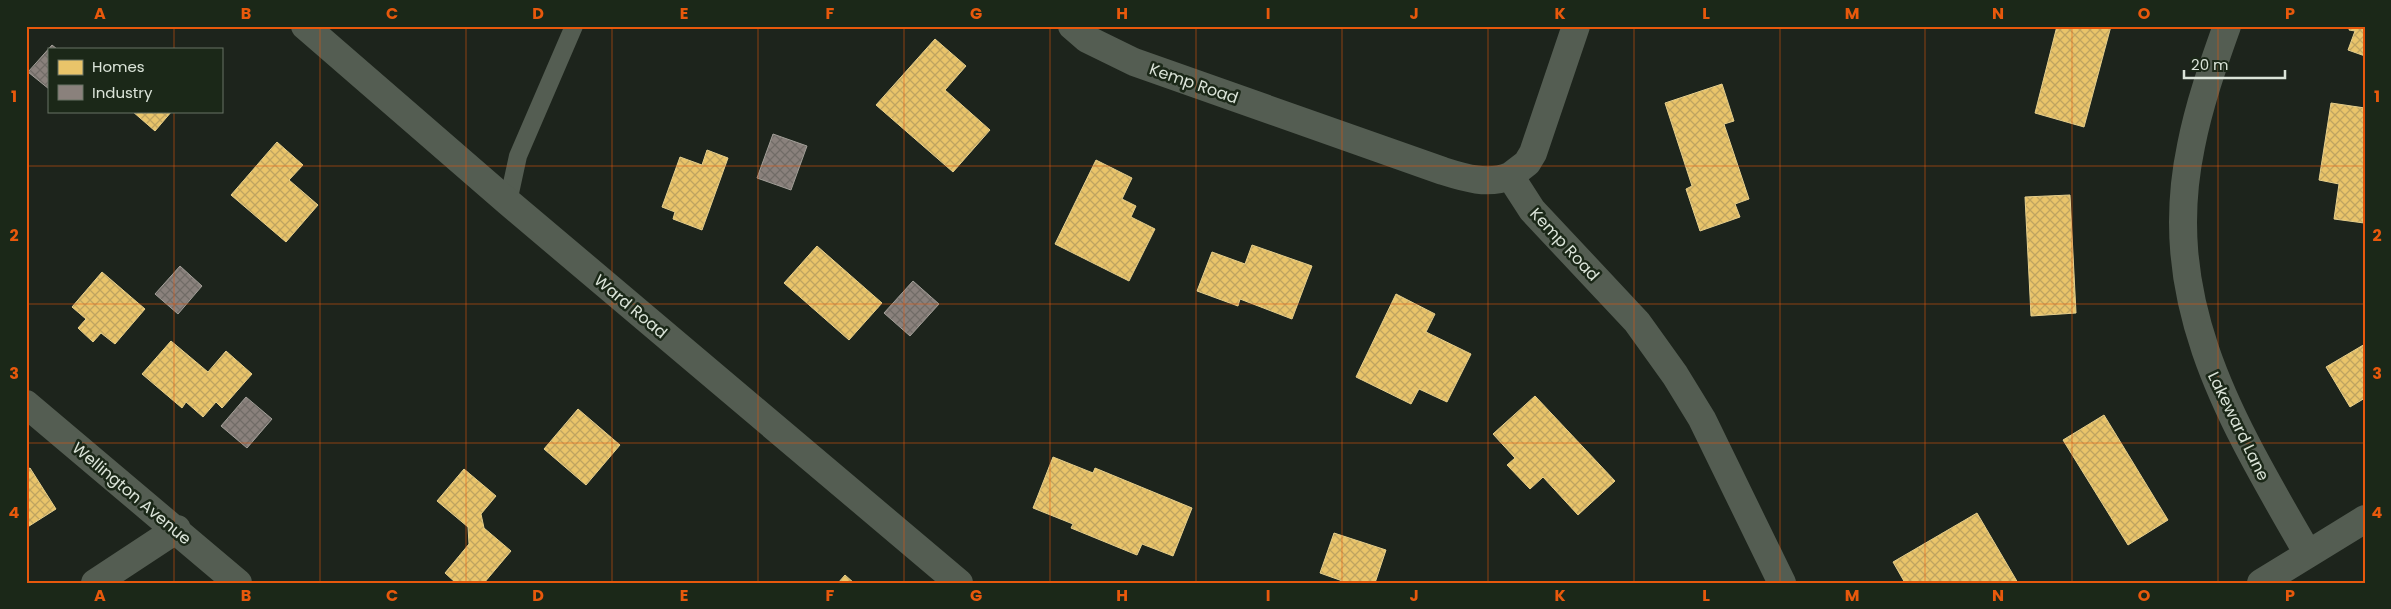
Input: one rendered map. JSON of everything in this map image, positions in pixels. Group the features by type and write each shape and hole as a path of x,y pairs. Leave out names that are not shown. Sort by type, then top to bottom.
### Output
{"street":[{"name":"Ward Road","path":"305,26 508,202 959,583"},
{"name":"Kemp Road","path":"1072,26 1087,39 1134,62 1443,171 1467,178 1486,180 1500,180 1510,176 1532,210 1637,322 1675,374 1702,419 1782,583"},
{"path":"1510,176 1527,163 1533,153 1576,26"},
{"name":"Lakeward Lane","path":"2227,26 2199,112 2187,167 2183,223 2189,288 2198,332 2227,407 2246,447 2308,554"},
{"name":"Wellington Avenue","path":"26,404 177,529 238,583"},
{"path":"2261,583 2365,519"},
{"path":"95,583 177,529"}],"lane":[{"path":"508,202 518,156 574,26"}],"building: Homes":[{"path":"2057,26 2111,26 2084,127 2035,113"},
{"path":"2350,26 2365,26 2365,56 2348,50 2355,31 2349,30"},
{"path":"935,39 966,66 945,90 990,130 953,172 876,105"},
{"path":"1722,84 1734,121 1724,124 1749,199 1735,204 1740,217 1700,231 1686,189 1692,186 1665,103"},
{"path":"2331,103 2365,108 2364,223 2334,219 2339,184 2319,180"},
{"path":"133,112 171,112 155,131"},
{"path":"277,142 303,165 289,180 318,205 286,242 231,195"},
{"path":"707,150 728,158 702,230 673,219 675,212 662,207 680,157 702,165"},
{"path":"1096,160 1132,178 1122,199 1136,206 1131,217 1155,229 1129,281 1055,244"},
{"path":"2070,195 2076,313 2031,316 2025,197"},
{"path":"1252,245 1312,266 1292,319 1240,299 1238,306 1197,291 1212,252 1245,264"},
{"path":"817,246 882,303 849,340 784,283"},
{"path":"102,272 145,309 115,344 101,333 93,342 78,328 86,319 72,307"},
{"path":"1396,294 1435,314 1426,332 1471,354 1447,402 1419,389 1411,404 1356,377"},
{"path":"171,341 208,372 226,351 252,374 222,408 216,402 203,417 186,402 182,408 142,374"},
{"path":"2365,344 2365,398 2350,407 2326,367"},
{"path":"1535,396 1615,481 1578,515 1543,477 1530,489 1507,465 1515,458 1493,434"},
{"path":"578,409 620,445 586,485 544,449"},
{"path":"2104,415 2168,520 2128,545 2063,440"},
{"path":"1053,457 1093,473 1095,468 1192,508 1173,556 1142,544 1137,555 1071,528 1073,524 1033,508"},
{"path":"30,468 56,509 26,528 26,470"},
{"path":"464,469 496,496 481,514 484,528 511,551 484,583 456,583 445,573 469,544 468,527 437,501"},
{"path":"1977,513 2018,583 1905,583 1893,562"},
{"path":"1334,533 1386,550 1375,583 1348,583 1320,573"},
{"path":"845,575 854,583 838,583"}],"building: Industry":[{"path":"48,50 48,88 28,72"},
{"path":"773,134 807,146 791,190 757,178"},
{"path":"180,266 202,286 178,314 155,294"},
{"path":"913,281 939,304 910,336 884,313"},
{"path":"246,397 272,419 247,448 221,426"}]}
